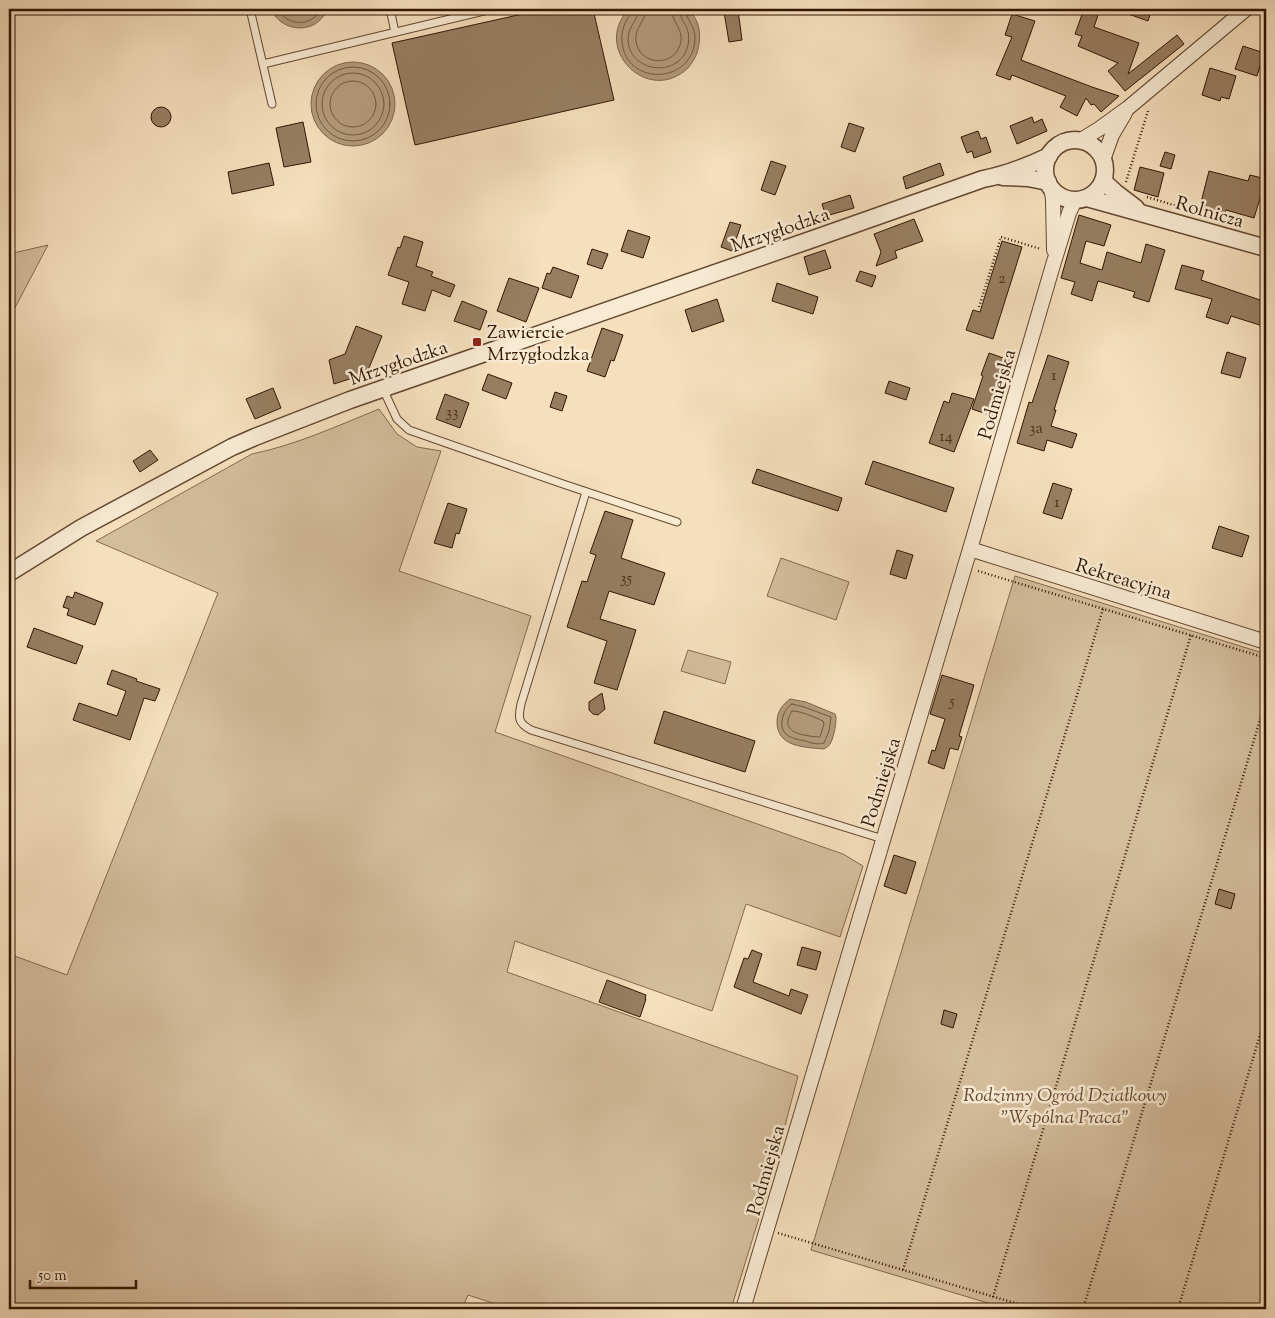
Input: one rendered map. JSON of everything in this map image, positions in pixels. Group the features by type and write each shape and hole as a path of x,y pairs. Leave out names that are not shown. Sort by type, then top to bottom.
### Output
{"street":[{"path":"1082,140 1128,108 1246,9"},
{"path":"1104,160 1112,135 1128,108"},
{"path":"1071,140 1082,140 1091,144 1099,151 1104,160 1103,181 1094,194 1081,199 1067,199 1058,195 1050,185 1045,169 1049,156 1061,143 1071,140"},
{"name":"Mrzygłodzka","path":"9,573 81,528 232,447 302,418 1049,156"},
{"name":"Mrzygłodzka","path":"991,177 1028,178 1050,185"},
{"name":"Rolnicza","path":"1103,181 1142,213"},
{"name":"Podmiejska","path":"1050,185 1053,199 1053,265"},
{"name":"Podmiejska","path":"743,1309 965,567 1053,265 1069,213 1081,199"},
{"name":"Rolnicza","path":"1081,199 1142,213 1266,248"},
{"name":"Rekreacyjna","path":"970,549 1266,642"}],"lane":[{"path":"250,9 272,104"},
{"path":"390,9 395,32"},
{"path":"263,64 492,9"},
{"path":"383,389 397,420 409,430 677,522"},
{"path":"586,492 521,704 519,714 520,721 524,726 531,730 883,839"}],"path":[{"path":"1124,190 1149,107"},
{"path":"979,307 1001,237 1046,251"},
{"path":"965,567 1266,658"},
{"path":"903,1270 1103,609"},
{"path":"993,1297 1191,635"},
{"path":"1083,1309 1266,700"},
{"path":"1178,1309 1266,1015"},
{"path":"767,1230 1035,1309"}],"green space":[{"path":"48,245 9,319 9,254"},
{"path":"379,409 397,434 417,447 441,451 399,571 531,616 495,732 843,854 863,866 840,937 746,904 712,1011 515,941 507,972 798,1076 771,1179 731,1309 511,1309 468,1295 462,1309 17,1309 9,1299 9,954 67,975 218,593 96,541 252,454 300,440"},
{"path":"781,558 849,582 836,620 767,596"},
{"name":"Rodzinny Ogród Działkowy \"Wspólna Praca\"","path":"1015,576 1266,654 1266,1309 1008,1309 811,1250"},
{"path":"688,650 731,662 725,684 681,671"}],"water":[{"path":"271,9 328,9 315,24 309,27 296,28 284,24 274,15"},
{"path":"629,9 688,9 698,25 700,34 697,54 688,68 672,78 657,80 642,76 629,67 620,55 617,40 619,24"},
{"path":"353,62 369,65 383,74 392,88 395,104 392,120 383,134 369,143 353,146 337,143 323,134 314,120 311,104 314,88 323,74 337,65"},
{"path":"790,699 806,702 835,714 834,731 828,747 823,749 800,746 787,741 782,736 778,730 778,715 782,706"}],"building":[{"path":"545,9 593,9 614,100 415,145 392,43"},
{"path":"1084,9 1100,9 1094,27 1139,43 1128,74 1177,35 1184,44 1125,91 1108,71 1118,63 1078,46 1082,36 1075,34"},
{"path":"1117,9 1152,9 1148,21"},
{"path":"738,10 742,40 729,42 724,12"},
{"path":"1012,14 1035,21 1021,60 1119,96 1101,112 1094,104 1091,105 1086,98 1077,116 1060,107 1066,96 1012,75 1010,80 996,75 1012,37 1005,35"},
{"path":"1243,46 1264,53 1257,76 1235,69"},
{"path":"1210,68 1236,76 1229,99 1221,97 1220,101 1202,95"},
{"path":"157,107 165,107 171,113 171,121 165,127 157,127 151,121 151,113"},
{"path":"1032,117 1034,123 1042,119 1047,131 1017,144 1010,126"},
{"path":"303,122 311,162 284,167 276,128"},
{"path":"849,123 864,128 855,152 841,147"},
{"path":"978,131 981,139 986,137 991,152 974,158 972,151 967,153 961,137"},
{"path":"1165,152 1175,155 1171,169 1160,166"},
{"path":"771,161 786,166 775,195 761,190"},
{"path":"269,163 274,185 232,194 228,172"},
{"path":"940,163 944,175 906,189 903,177"},
{"path":"1140,167 1164,173 1158,197 1134,190"},
{"path":"1209,171 1248,181 1250,175 1266,179 1254,218 1226,210 1224,216 1199,210"},
{"path":"850,195 854,208 826,216 822,204"},
{"path":"1079,215 1111,225 1104,246 1086,241 1080,263 1102,270 1107,252 1141,263 1146,244 1165,250 1149,302 1133,297 1135,292 1098,281 1092,301 1071,294 1075,282 1061,278"},
{"path":"914,219 923,241 895,251 897,258 876,266 881,252 874,234"},
{"path":"730,222 741,225 732,251 721,247"},
{"path":"628,230 650,237 643,258 621,251"},
{"path":"404,236 423,242 416,266 433,272 431,276 455,285 450,297 432,290 425,311 402,304 409,282 388,275"},
{"path":"1002,241 1022,247 993,339 966,330 973,310 980,312"},
{"path":"592,249 608,254 602,269 587,264"},
{"path":"825,250 831,268 809,275 804,257"},
{"path":"1182,265 1204,271 1201,280 1266,302 1266,327 1231,316 1228,324 1206,317 1212,299 1175,289"},
{"path":"553,267 579,276 571,298 542,288 547,273 550,274"},
{"path":"860,271 876,276 872,287 856,281"},
{"path":"509,278 539,288 526,322 497,311"},
{"path":"777,283 818,297 813,314 772,301"},
{"path":"717,299 724,321 692,332 685,310"},
{"path":"462,301 487,311 480,330 454,321"},
{"path":"356,326 382,336 369,368 371,372 334,384 329,360 345,354"},
{"path":"602,328 623,335 614,361 611,360 605,377 587,371"},
{"path":"1227,352 1246,358 1240,378 1221,373"},
{"path":"989,353 1009,360 996,396 998,396 992,416 972,409"},
{"path":"1048,355 1069,362 1051,426 1077,434 1072,448 1047,440 1044,451 1017,443 1029,402 1032,403"},
{"path":"488,374 512,383 506,399 482,390"},
{"path":"889,381 910,388 906,400 885,393"},
{"path":"273,388 281,408 255,419 246,399"},
{"path":"555,392 567,396 562,411 550,407"},
{"path":"952,393 974,399 954,452 929,443 944,401 949,403"},
{"path":"445,394 469,403 460,428 436,419"},
{"path":"150,450 158,460 140,472 133,461"},
{"path":"873,461 954,488 946,512 865,484"},
{"path":"757,469 842,498 838,511 752,483"},
{"path":"1053,483 1072,489 1062,519 1043,513"},
{"path":"448,503 467,509 459,534 456,533 452,548 434,543"},
{"path":"605,511 633,520 621,558 665,573 654,605 609,591 600,619 636,630 617,690 594,683 607,641 567,627 582,581 587,582 596,555 590,553"},
{"path":"1219,526 1249,536 1242,557 1212,548"},
{"path":"897,550 913,555 906,579 890,574"},
{"path":"75,592 103,603 95,625 67,615 69,609 63,607 67,596 73,598"},
{"path":"34,628 83,646 76,664 27,647"},
{"path":"112,670 160,689 155,701 144,698 130,740 73,720 79,703 117,716 126,691 107,684"},
{"path":"942,675 974,685 959,736 962,737 958,750 950,748 944,769 928,763 932,750 935,751 945,719 930,714"},
{"path":"602,693 605,709 598,715 593,714 589,710 589,702"},
{"path":"664,711 755,741 745,772 654,743"},
{"path":"894,855 916,862 906,894 884,886"},
{"path":"1219,889 1235,894 1231,909 1215,904"},
{"path":"802,947 821,952 816,970 797,965"},
{"path":"752,950 762,954 753,982 789,996 791,989 808,995 801,1014 734,987 744,958 748,959"},
{"path":"607,980 646,995 640,1017 599,1002"},
{"path":"944,1010 957,1014 953,1028 941,1024"}],"place":[{"name":"Zawiercie Mrzygłodzka","path":"477,342"}]}
